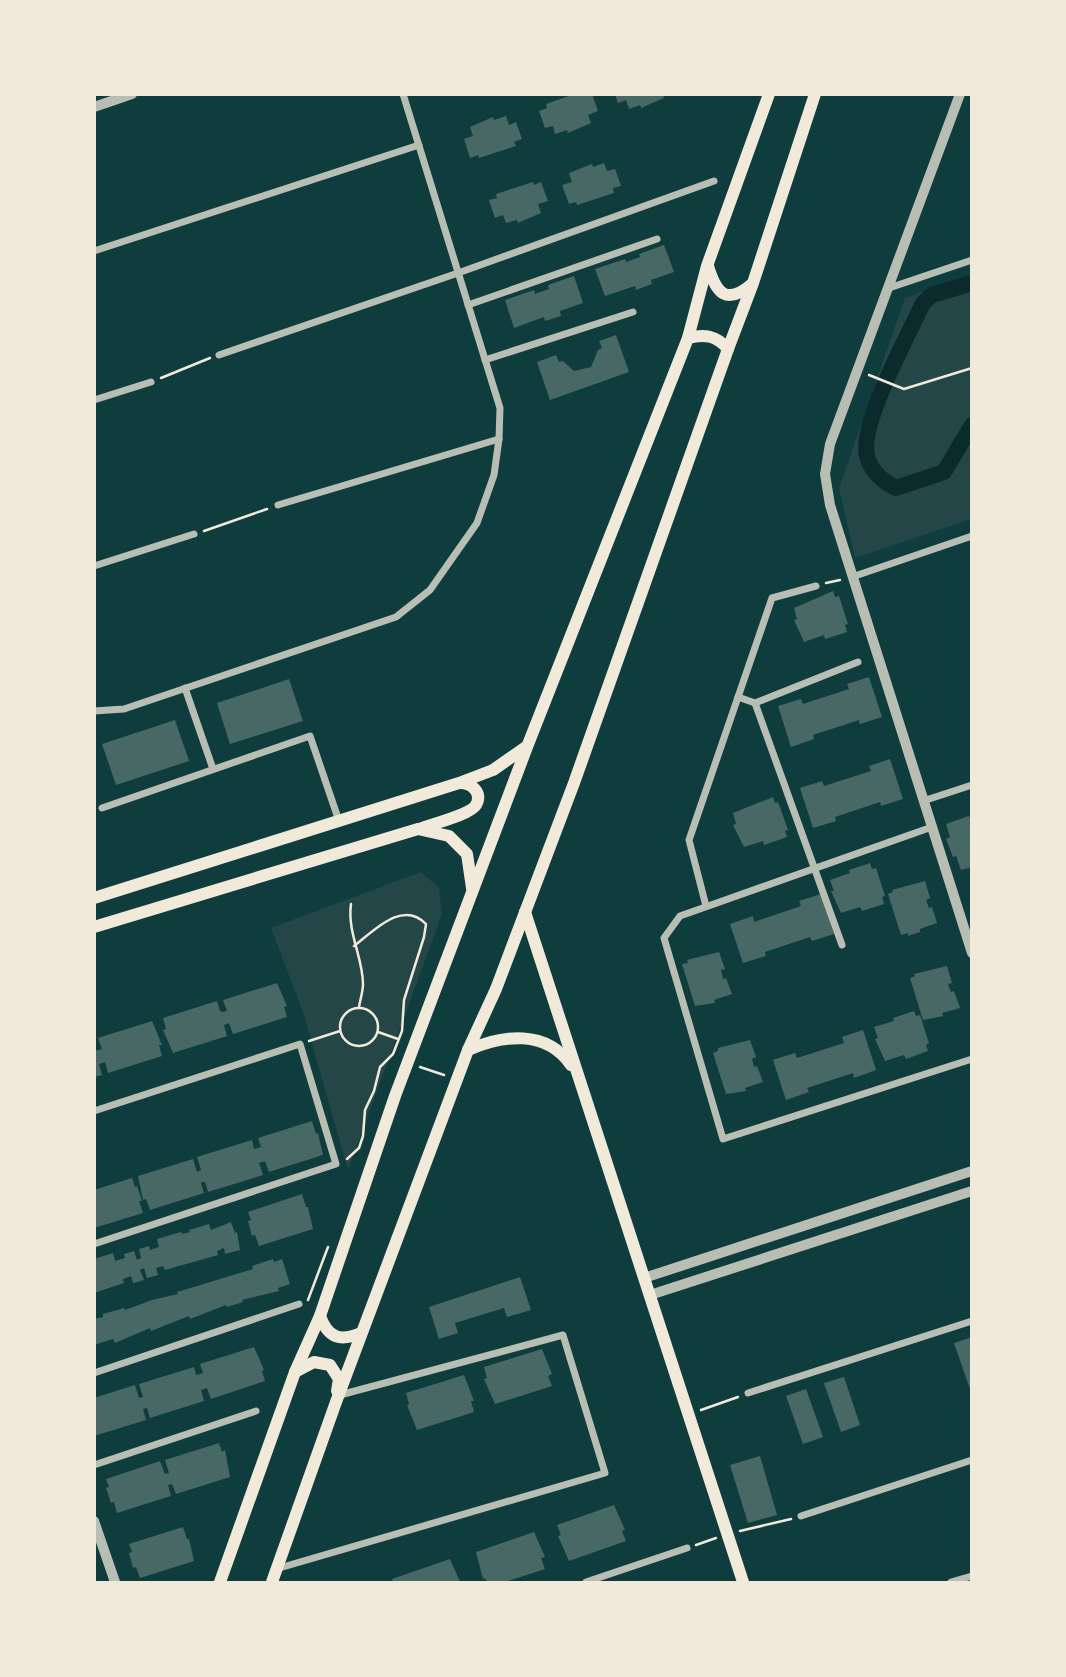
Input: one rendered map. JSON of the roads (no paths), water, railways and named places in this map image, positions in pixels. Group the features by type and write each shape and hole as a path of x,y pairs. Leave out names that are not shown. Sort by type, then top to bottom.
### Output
{"main road":[{"path":"220,1583 295,1372 320,1316 408,1063 473,890 688,338 707,266 769,94"},
{"path":"272,1583 361,1333 468,1050 496,989 579,770 753,283 814,94"},
{"path":"707,266 717,290 725,295 741,293 753,283"},
{"path":"688,338 702,334 710,336 722,342 728,349"},
{"path":"94,898 459,783 493,770 527,747"},
{"path":"94,927 418,829 469,811 476,805 478,797 475,788 468,783 459,783"},
{"path":"418,829 449,836 467,855 473,890"},
{"path":"525,912 743,1583"},
{"path":"468,1050 506,1037 527,1038 547,1043 565,1055 577,1073"},
{"path":"320,1316 324,1328 336,1337 347,1339 361,1333"},
{"path":"295,1372 314,1362 330,1365 339,1379 337,1399"}],"street":[{"path":"94,107 132,94"},
{"path":"94,711 124,709 396,617 430,590 477,523 494,474 500,408 403,94"},
{"path":"960,94 830,444 825,474 830,505 923,800 967,927 971,953"},
{"path":"94,251 419,145"},
{"path":"219,355 714,181"},
{"path":"468,305 657,239"},
{"path":"889,288 971,260"},
{"path":"485,360 633,313"},
{"path":"94,400 151,382"},
{"path":"278,505 499,439"},
{"path":"94,566 194,534"},
{"path":"852,577 971,536"},
{"path":"706,906 689,840 772,598 816,586"},
{"path":"738,697 755,703 858,662"},
{"path":"185,688 214,769"},
{"path":"755,703 842,945"},
{"path":"102,808 310,736 340,822"},
{"path":"923,800 971,785"},
{"path":"932,827 680,916 664,938 723,1139 971,1059"},
{"path":"94,1111 300,1044 337,1164 94,1244"},
{"path":"645,1278 971,1171"},
{"path":"650,1295 971,1191"},
{"path":"94,1373 299,1304"},
{"path":"748,1393 971,1321"},
{"path":"276,1569 599,1477 605,1473 563,1335 337,1399"},
{"path":"94,1465 256,1411"},
{"path":"801,1516 971,1460"},
{"path":"94,1521 115,1583"},
{"path":"586,1583 687,1548"},
{"path":"951,1583 971,1576"}],"waterway":[{"path":"972,283 932,295 923,303 877,402 866,442 867,456 878,475 896,488 944,472 972,425"}]}
